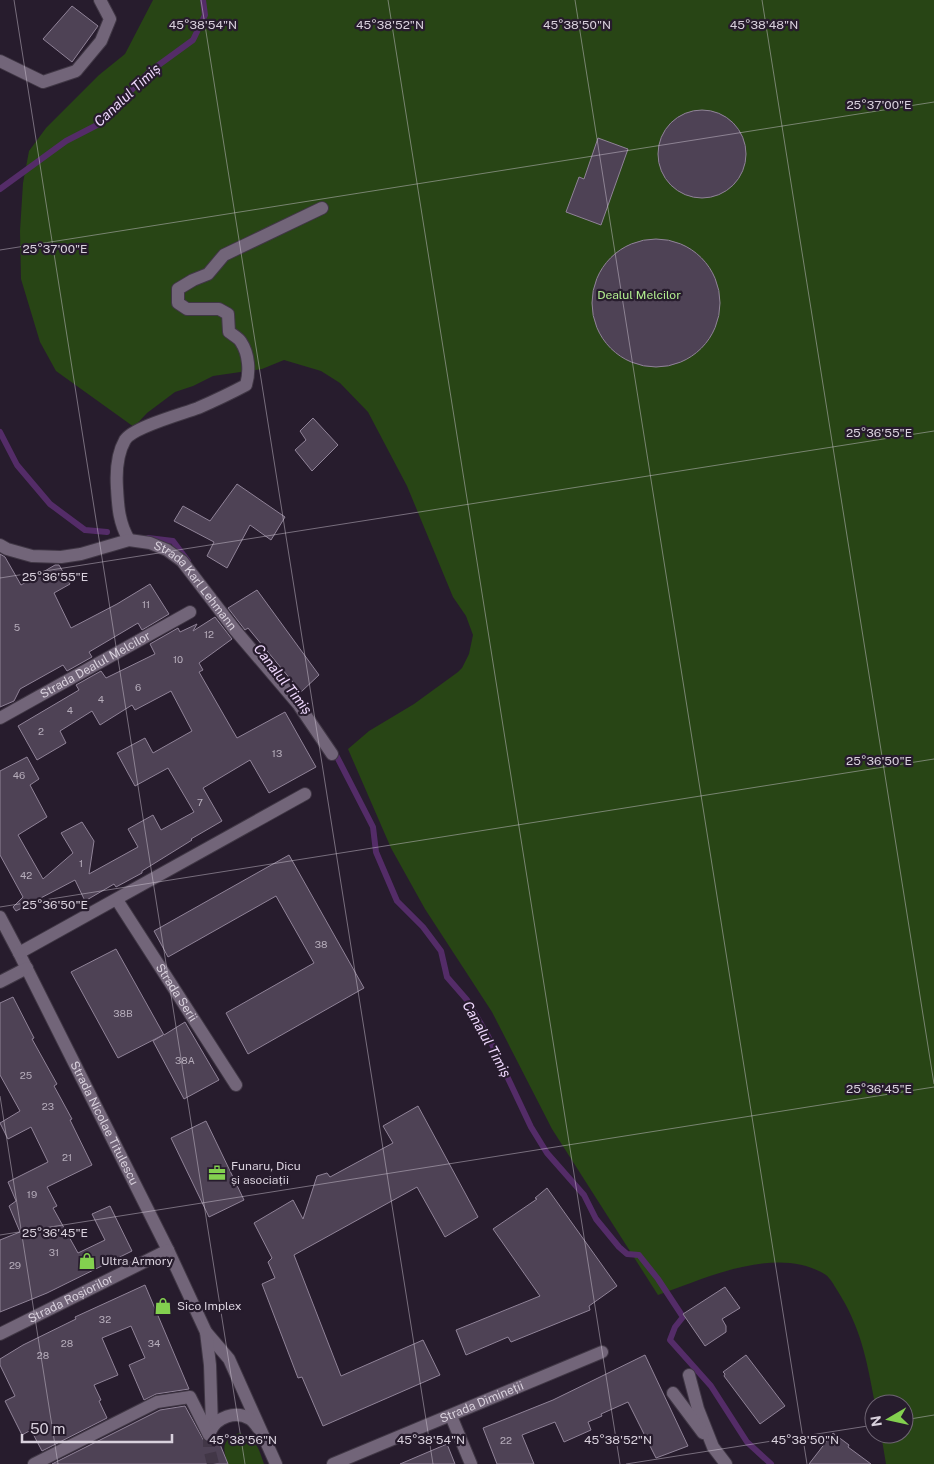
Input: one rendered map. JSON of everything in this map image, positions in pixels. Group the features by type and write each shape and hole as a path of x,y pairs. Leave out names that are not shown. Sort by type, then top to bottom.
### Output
{"street":[{"path":"0,61 43,82 76,71 101,41 110,19 100,0"},
{"path":"129,540 121,528 116,476 125,438 138,430 233,392 246,385 248,378 248,359 241,341 229,332 228,314 218,309 188,309 178,303 178,289 208,274 224,255 322,208"},
{"name":"Strada Karl Lehmann","path":"0,544 7,549 32,556 81,554 129,540 150,543 167,550 182,561 235,630 298,704 332,754"},
{"name":"Strada Dealul Melcilor","path":"0,718 190,612"},
{"path":"20,952 117,900 305,794"},
{"name":"Strada Serii","path":"117,900 236,1085"},
{"name":"Strada Nicolae Titulescu","path":"0,917 20,952 168,1250 206,1332 229,1360 276,1464"},
{"path":"0,982 27,968"},
{"name":"Strada Roșiorilor","path":"0,1334 168,1250"},
{"name":"Strada Nicolae Titulescu","path":"206,1332 210,1366 211,1430"},
{"name":"Strada Dimineții","path":"333,1464 602,1352"},
{"path":"689,1375 698,1409 713,1448"},
{"path":"673,1393 726,1464"},
{"path":"34,1464 157,1402 182,1398 190,1397 211,1430 217,1421 230,1415 244,1416 251,1419 260,1429"},
{"path":"451,1416 471,1464"}],"green space":[{"name":"Dealul Melcilor","path":"153,0 934,0 934,1464 886,1464 883,1444 914,1444 914,1394 873,1394 866,1359 852,1317 826,1275 807,1266 786,1263 764,1263 720,1273 658,1295 552,1129 492,1012 425,909 391,848 348,749 369,731 414,704 458,672 469,654 473,635 466,616 453,597 407,486 368,412 340,383 321,371 284,360 262,369 213,376 175,392 147,413 134,427 56,371 40,342 21,279 20,231 23,183 29,151 46,128 99,75 125,54"},
{"path":"239,1433 249,1437 256,1444 264,1464 228,1464 224,1449 226,1442"}],"building":[{"path":"72,6 98,26 72,62 43,39"},
{"path":"702,110 719,114 733,123 742,137 746,154 742,171 733,185 719,194 702,198 685,194 671,185 662,171 658,154 662,137 671,123 685,114"},
{"path":"598,138 628,149 601,225 566,212 579,177 584,179"},
{"path":"656,239 681,243 702,257 716,278 720,303 716,328 702,349 681,363 656,367 631,363 610,349 596,328 592,303 596,278 610,257 631,243"},
{"path":"313,418 338,445 312,471 295,450 306,440 300,431"},
{"path":"237,484 285,517 271,540 250,525 227,568 207,556 214,542 174,521 183,506 210,521"},
{"path":"0,554 5,557 21,585 55,565 59,565 70,584 54,593 71,628 150,584 169,614 142,630 138,623 89,652 92,657 67,671 63,665 20,689 14,701 0,707"},
{"path":"257,590 319,675 301,692 248,628 245,630 228,608"},
{"path":"215,617 232,639 199,663 203,670 199,672 237,738 285,712 316,767 269,793 250,760 203,788 222,821 191,839 142,871 142,873 116,887 114,884 85,901 75,880 16,911 13,907 23,897 0,855 0,771 27,757 39,779 30,785 47,817 18,835 43,879 73,853 61,833 82,822 94,841 89,874 138,847 128,829 153,815 161,830 194,812 168,768 135,786 117,753 145,738 153,753 192,731 171,691 135,710 132,705 100,725 92,711 60,731 66,743 37,760 18,726 79,690 76,685 101,671 106,678 155,654 150,644 178,628 180,632 197,624 193,631"},
{"path":"289,855 364,988 248,1054 226,1013 314,963 276,896 168,957 154,931"},
{"path":"116,949 164,1035 185,1022 219,1080 184,1099 153,1041 163,1035 118,1058 71,972"},
{"path":"13,997 34,1038 32,1039 57,1084 54,1086 72,1119 70,1120 92,1165 47,1187 57,1206 53,1208 78,1253 105,1240 92,1214 110,1206 132,1251 47,1293 0,1312 0,1240 20,1232 9,1206 16,1201 8,1182 48,1162 31,1127 8,1139 0,1123 20,1111 0,1075 0,1003"},
{"path":"418,1106 478,1217 445,1237 417,1187 294,1255 341,1376 423,1340 440,1375 323,1426 302,1377 298,1378 262,1284 275,1278 268,1262 272,1258 254,1223 293,1200 303,1219 317,1176 327,1173 330,1177 393,1143 383,1126"},
{"path":"206,1121 244,1200 209,1217 171,1138"},
{"path":"547,1188 617,1286 589,1306 590,1310 511,1342 508,1337 466,1355 456,1330 540,1296 493,1229 537,1199 535,1198"},
{"path":"145,1285 189,1389 156,1394 144,1400 129,1365 145,1358 131,1326 102,1338 118,1375 94,1385 107,1418 42,1451 31,1430 22,1435 5,1401 15,1396 0,1365 0,1359 23,1345 76,1319 75,1317"},
{"path":"725,1287 740,1308 722,1319 726,1326 726,1332 705,1346 683,1314"},
{"path":"645,1355 688,1446 656,1458 628,1402 588,1422 591,1430 564,1442 555,1422 522,1435 534,1464 497,1464 483,1428 553,1400"},
{"path":"746,1355 785,1406 760,1424 724,1376 723,1372"},
{"path":"185,1406 204,1441 212,1442 217,1437 228,1464 52,1464 160,1410"},
{"path":"833,1433 849,1445 848,1447 871,1464 809,1464"},
{"path":"447,1444 455,1464 400,1464"}],"waterway":[{"name":"Canalul Timiș","path":"0,189 66,141 99,124 149,72 193,40 205,15 203,0"},
{"name":"Canalul Timiș","path":"0,432 17,465 50,504 85,530 107,532"},
{"name":"Canalul Timiș","path":"148,538 173,541 188,561"},
{"name":"Canalul Timiș","path":"334,751 373,827 376,852 397,901 423,927 441,951 447,977 467,1000 488,1036 531,1127 547,1153 584,1195 596,1219 619,1247 627,1254 639,1255 658,1279 683,1317 675,1327 670,1340 711,1386 747,1442 771,1464"}],"tunnel":[{"path":"209,1435 209,1448 213,1464"}],"place":[{"name":"Funaru, Dicu și asociații","path":"217,1173"},
{"name":"Ultra Armory","path":"87,1261"},
{"name":"Sico Implex","path":"163,1306"}]}
